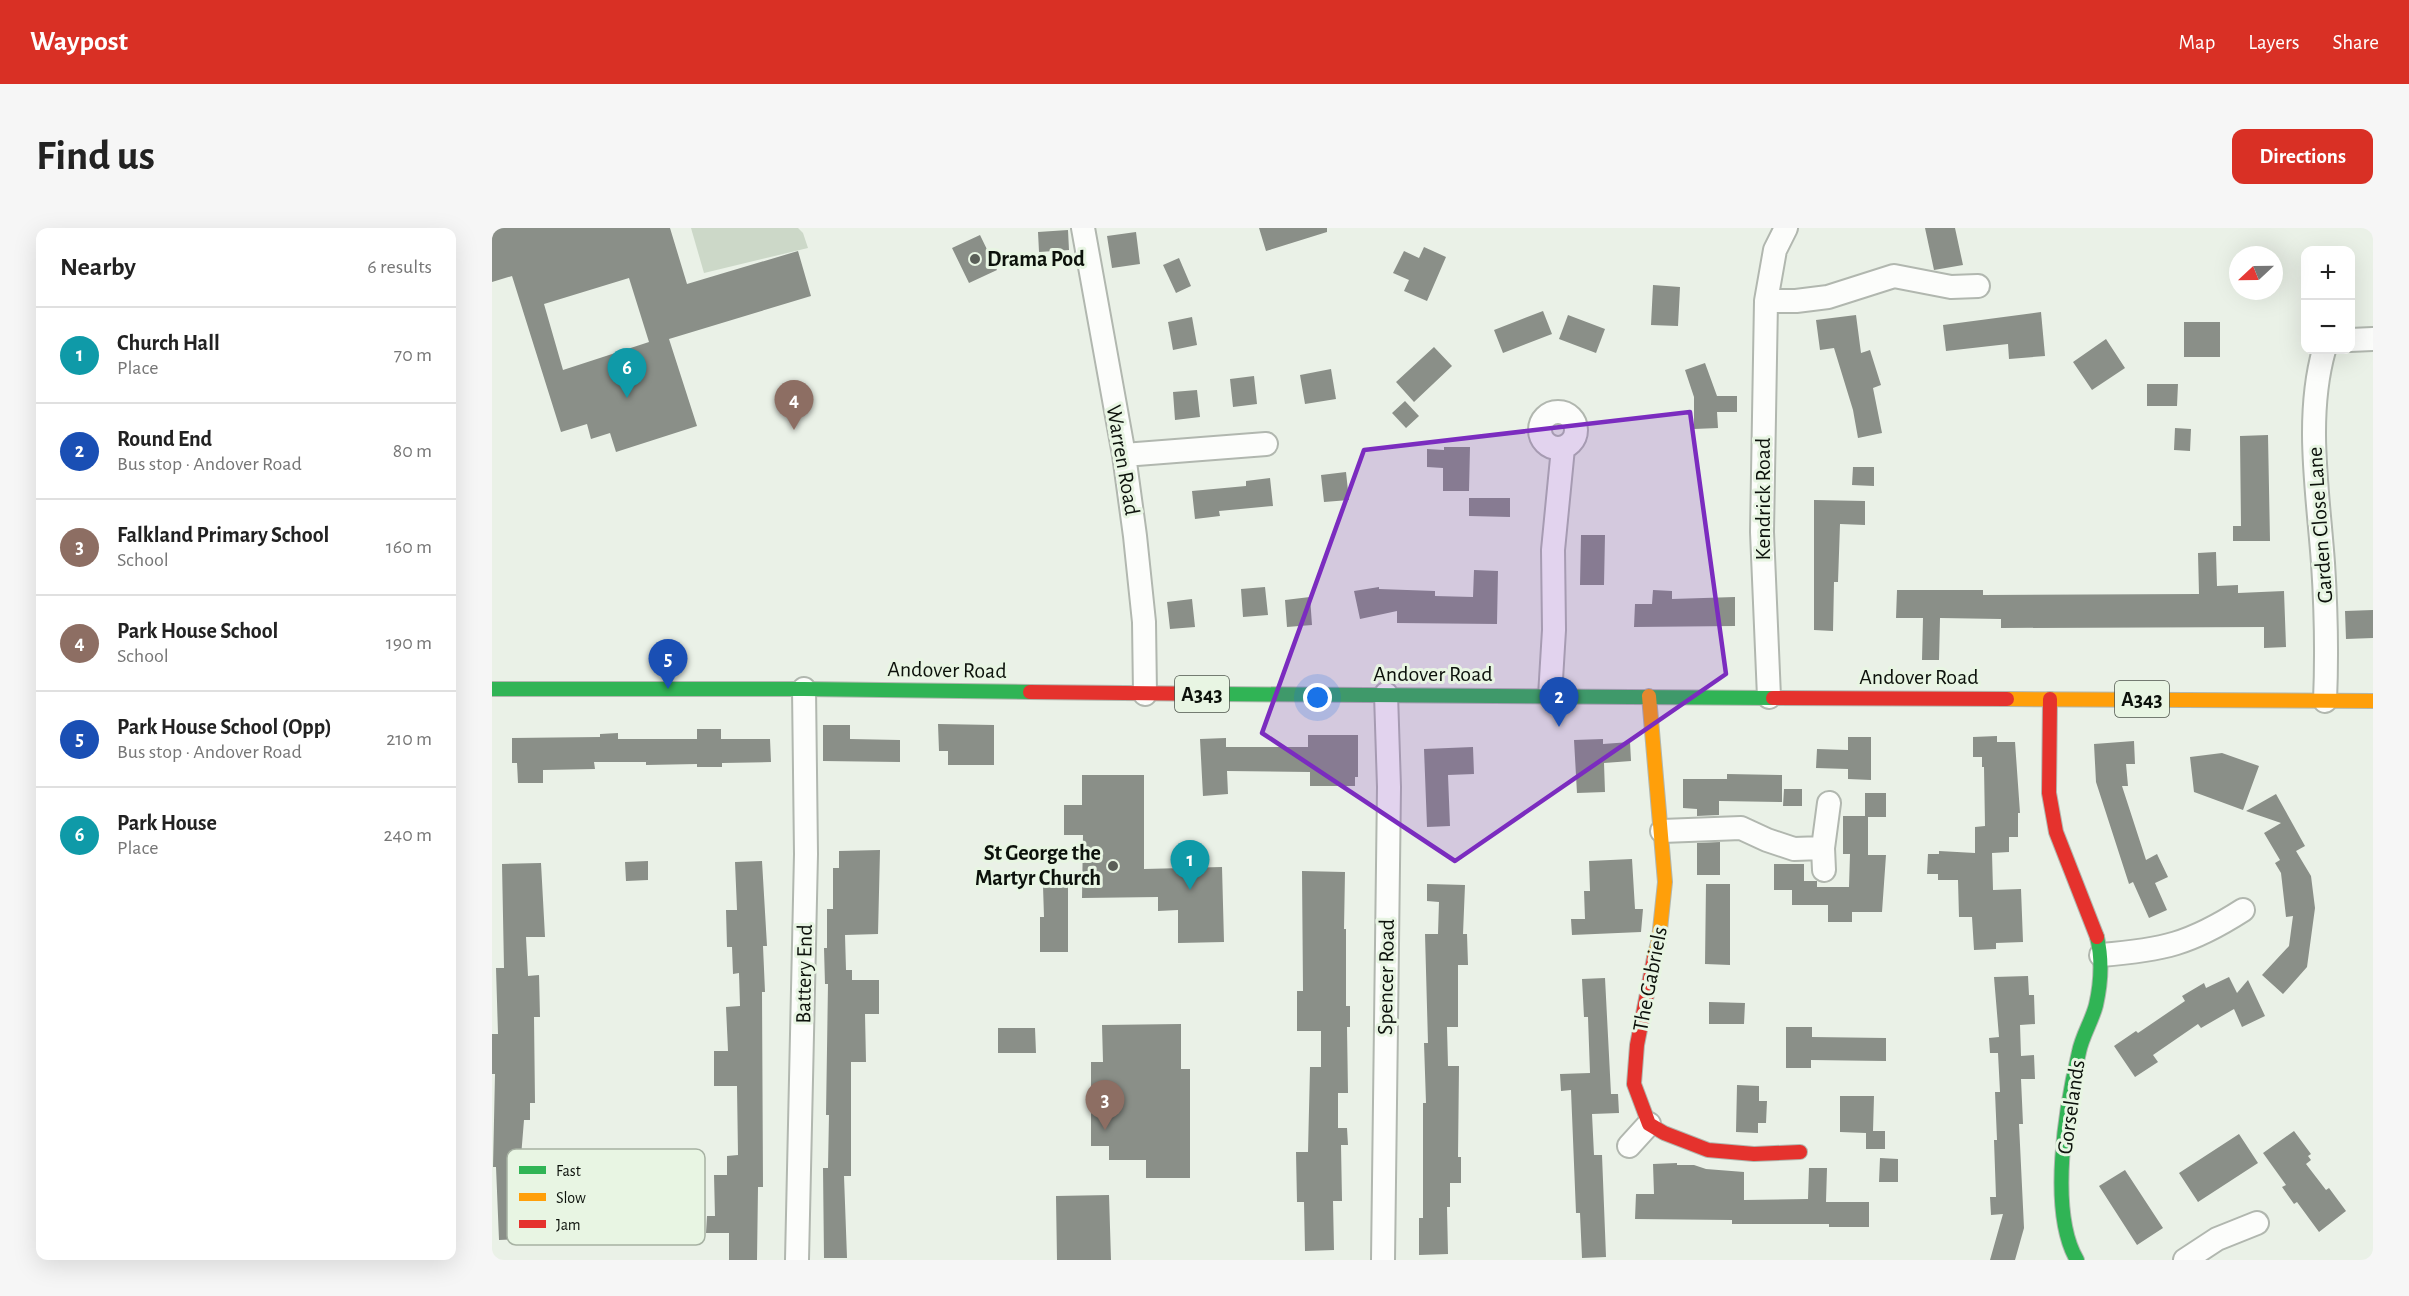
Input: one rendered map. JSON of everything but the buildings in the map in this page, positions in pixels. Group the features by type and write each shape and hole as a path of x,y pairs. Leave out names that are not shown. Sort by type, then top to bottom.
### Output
{"main road":[{"name":"Andover Road","path":"492,689 804,688 1145,694 2373,701"},
{"name":"The Gabriels","path":"1649,696 1665,882 1659,939 1646,992 1634,1084 1649,1124"},
{"name":"Gorselands","path":"2050,699 2049,793 2056,832 2097,929 2101,955 2096,1005 2079,1050 2067,1110 2062,1162 2063,1212 2071,1250 2077,1260"},
{"path":"1649,1124 1664,1133 1708,1150 1754,1154 1800,1152"}],"street":[{"name":"Warren Road","path":"1083,228 1124,455 1135,536 1144,622 1145,694"},
{"name":"Kendrick Road","path":"1768,697 1762,532 1766,301 1775,250 1786,228"},
{"path":"1766,301 1796,301 1828,297 1894,276 1951,287 1978,286"},
{"path":"2355,340 2373,339"},
{"name":"Garden Close Lane","path":"2323,354 2318,373 2313,450 2324,577 2327,643 2325,701"},
{"path":"1124,455 1266,443"},
{"path":"1550,696 1554,630 1553,550 1563,448"},
{"name":"Battery End","path":"797,1260 806,854 804,688"},
{"name":"Spencer Road","path":"1383,1260 1389,787 1386,694"},
{"path":"1662,831 1741,828 1767,840 1823,859 1829,803"},
{"path":"2101,955 2164,948 2188,941 2216,928 2243,910"},
{"path":"1629,1146 1649,1124"},
{"path":"2185,1260 2217,1239 2257,1223"}],"highlighted area":[{"path":"1690,412 1726,674 1455,861 1262,733 1364,450"}],"green space":[{"path":"691,228 798,228 803,233 808,248 704,273"}],"traffic: fast":[{"path":"492,689 1030,692"},
{"path":"1218,694 1773,698"},
{"path":"2077,1260 2068,1239 2063,1214 2062,1158 2069,1100 2080,1046 2098,997 2100,962 2097,937"}],"traffic: slow":[{"path":"1649,696 1665,882 1659,939 1654,958"},
{"path":"2007,699 2373,701"}],"traffic: jam":[{"path":"1030,692 1218,694"},
{"path":"1773,698 2007,699"},
{"path":"2050,699 2049,793 2056,832 2097,937"},
{"path":"1654,958 1637,1045 1634,1084 1649,1124 1664,1133 1708,1150 1754,1154 1800,1152"}],"place":[{"name":"Drama Pod","path":"975,259"},
{"name":"Park House","path":"627,398"},
{"name":"Park House School","path":"794,430"},
{"name":"Park House School (Opp)","path":"668,689"},
{"name":"Round End","path":"1559,727"},
{"name":"St George the Martyr Church","path":"1113,866"},
{"name":"Church Hall","path":"1190,890"},
{"name":"Falkland Primary School","path":"1105,1130"}]}
